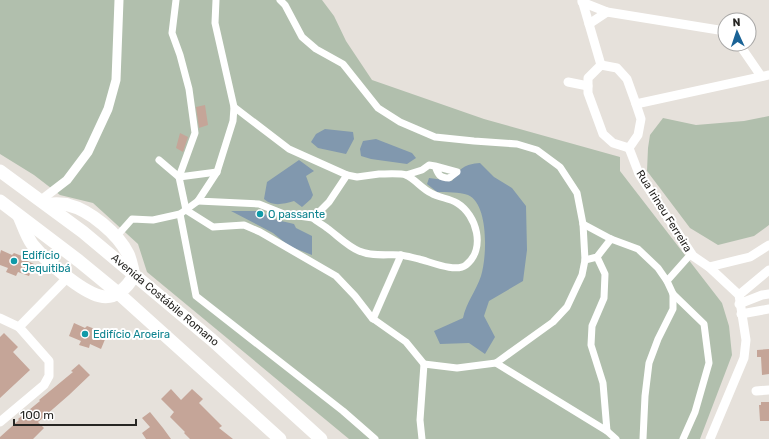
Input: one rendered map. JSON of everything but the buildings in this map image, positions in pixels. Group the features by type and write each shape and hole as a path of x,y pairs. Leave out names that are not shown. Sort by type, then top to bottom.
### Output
{"main road":[{"name":"Avenida Costábile Romano","path":"0,171 83,232 212,340 321,439"},
{"path":"0,201 118,293 280,439"},
{"path":"18,214 26,234 42,255 86,290 101,296 109,296 118,293 128,285 134,275 127,253 116,237 83,210 66,204 44,202"}],"street":[{"path":"44,202 67,180 88,152 108,108 116,80 119,0"},
{"path":"176,0 172,32 189,89 195,133 179,177 196,296 342,411 375,439"},
{"path":"116,237 132,219 153,220 183,212 198,201 216,172 233,121 234,107 216,23 216,0"},
{"path":"280,0 285,5 302,37 316,49 343,64 378,108 400,122 435,137 517,144 537,150 560,167 577,193 583,224 585,260 582,275 567,307 553,322 496,363 457,368 424,364"},
{"path":"582,1 607,12 717,30"},
{"path":"582,1 601,65"},
{"path":"589,24 607,12"},
{"path":"636,104 765,76 746,52"},
{"path":"601,65 617,68 627,79 641,118 638,135 629,148 613,144 603,134 590,102 588,93 588,78 601,65"},
{"path":"568,82 588,86"},
{"path":"234,107 289,149 347,175 358,177 379,174 406,175 422,170 429,165 435,166"},
{"name":"Rua Irineu Ferreira","path":"629,148 639,174 692,254 708,267 739,300"},
{"path":"158,160 179,177 216,172"},
{"path":"313,218 328,202 347,175"},
{"path":"198,201 259,204 284,214 313,218 319,224 326,227 341,241 360,252 384,256 401,255 440,266 459,269 464,267 474,256 477,240 475,225 466,210 456,202 432,194 423,189 406,175"},
{"path":"183,212 213,227 244,225 260,232 336,276 355,296 373,319 406,342 424,364 420,420 422,439"},
{"path":"583,224 611,239 638,249 658,268 667,281 673,294 704,324 709,363 695,412 683,439"},
{"path":"585,260 597,257 611,239"},
{"path":"708,267 750,257 769,245"},
{"path":"667,281 692,254"},
{"path":"373,319 401,255"},
{"path":"597,257 605,274 604,298 592,326 591,345 603,383 606,432"},
{"path":"739,300 769,270"},
{"path":"19,327 68,277"},
{"path":"643,439 645,396 649,363 658,339 673,309 673,294"},
{"path":"739,300 762,294 769,294"},
{"path":"710,439 744,358 746,340 739,300"},
{"path":"741,314 769,309"},
{"path":"0,318 19,327 49,361 49,376 44,385 0,422"},
{"path":"496,363 616,439"},
{"path":"756,391 769,390"}],"green space":[{"path":"0,0 322,0 334,16 346,41 372,80 484,119 620,157 620,171 722,303 729,326 732,355 700,439 349,439 147,272 138,244 93,203 60,195 34,175 0,154"},
{"path":"769,116 769,225 754,236 718,245 690,228 647,171 650,135 663,118 696,125 744,121"}],"water":[{"path":"325,129 353,132 354,139 346,154 318,148 311,142 316,134"},
{"path":"376,139 412,153 416,158 407,164 371,159 361,156 360,149 363,141"},
{"path":"299,160 314,171 306,176 313,195 311,199 302,207 294,201 282,204 267,202 264,199 267,182"},
{"path":"480,163 494,177 512,188 526,206 527,250 523,281 489,301 484,316 495,337 485,354 469,343 440,344 434,331 463,318 466,307 481,276 484,257 485,232 480,209 475,200 468,195 437,192 427,184 429,178 452,181 463,168 470,164"},
{"path":"231,211 260,211 273,219 294,224 296,228 312,236 312,255 289,246 273,233"}],"place":[{"name":"O passante","path":"260,214"},
{"name":"Edifício Jequitibá","path":"14,261"},
{"name":"Edifício Aroeira","path":"85,334"}]}
